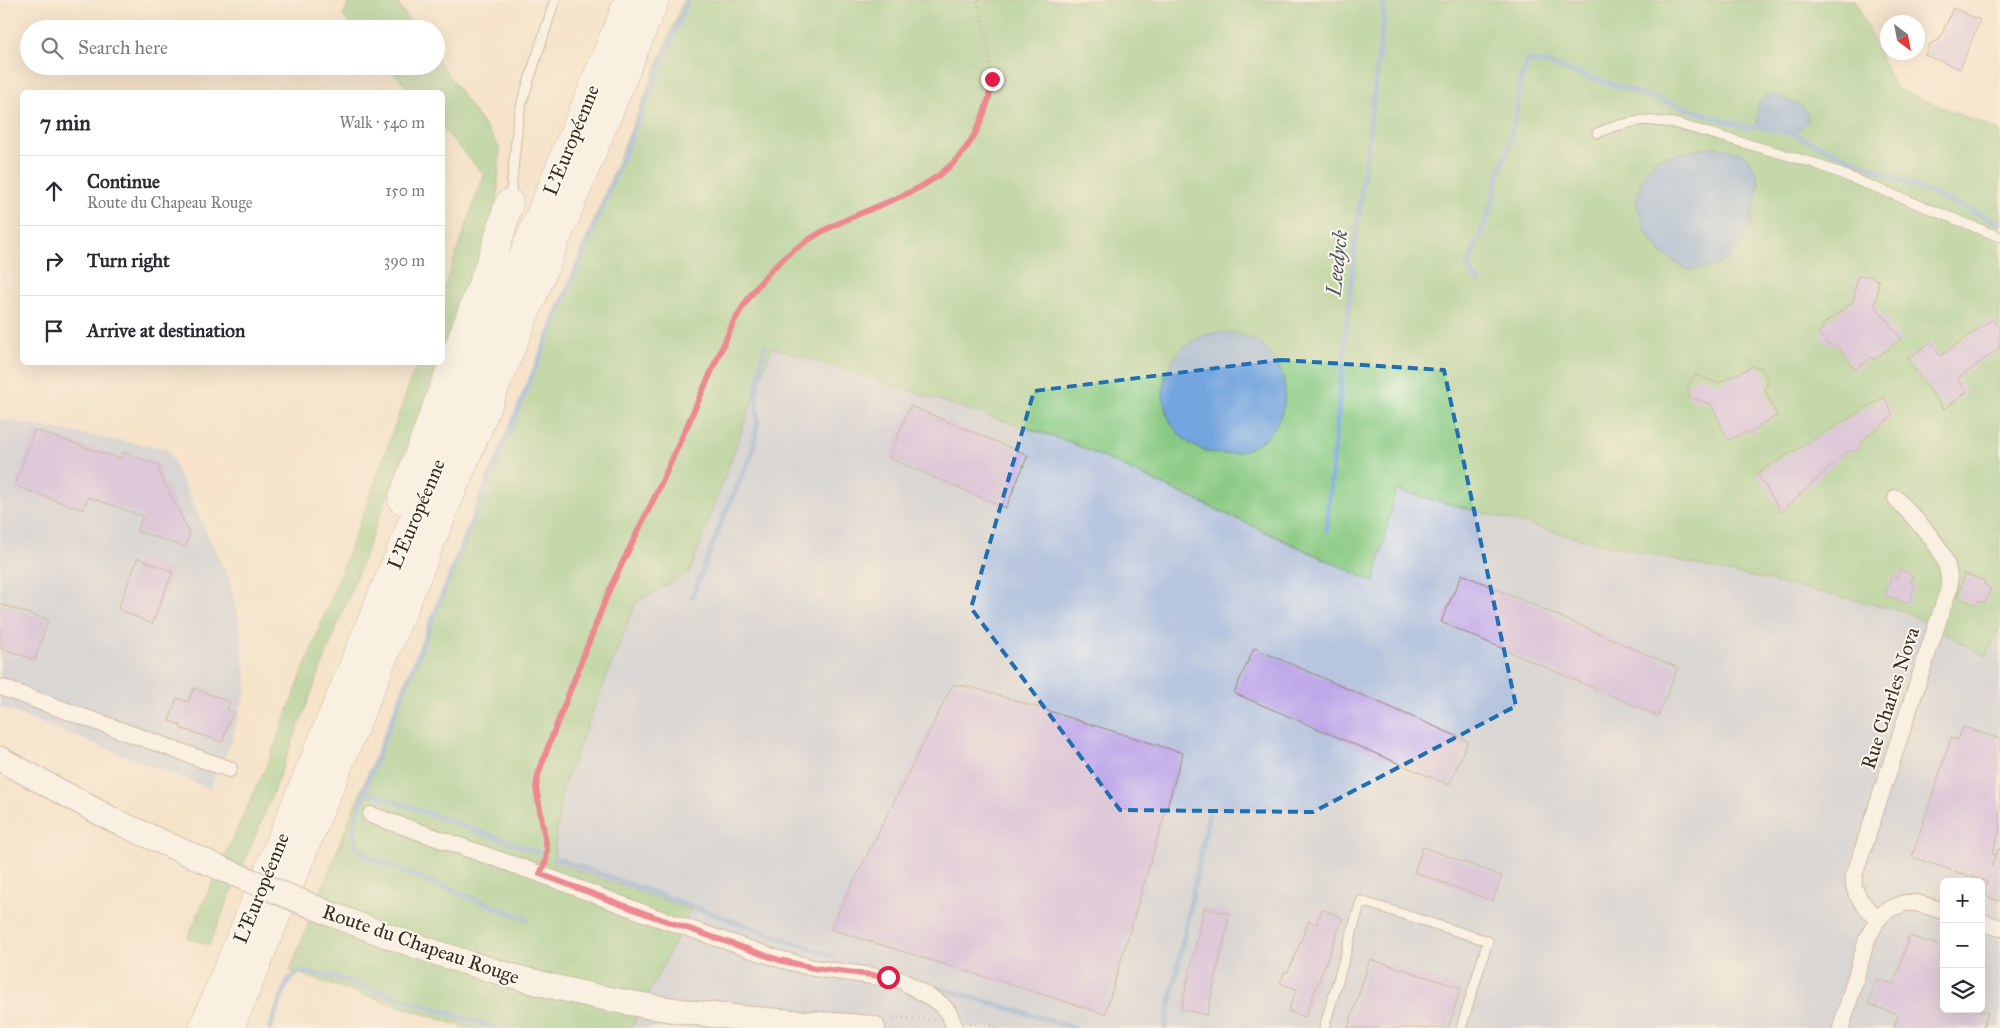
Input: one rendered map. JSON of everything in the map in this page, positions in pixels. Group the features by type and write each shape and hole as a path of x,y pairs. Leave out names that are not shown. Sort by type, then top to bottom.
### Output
{"highway":[{"name":"L'Européenne","path":"203,1028 629,0"},
{"name":"L'Européenne","path":"230,1028 656,0"},
{"path":"242,935 288,799 421,451 495,250 509,203"}],"street":[{"name":"Rue Charles Nova","path":"1878,919 1860,900 1853,881 1949,588 1950,576 1948,566 1939,548 1896,498"},
{"path":"0,687 229,769"},
{"name":"Route du Chapeau Rouge","path":"0,759 113,820 220,868 331,914 448,957 516,977 582,993 688,1012 786,1023 878,1022"},
{"path":"371,816 540,874 652,916 779,960 814,968 901,980 935,1000 946,1009 954,1025"},
{"path":"1841,1028 1867,939 1878,919 1887,910 1905,903 1917,903 1940,910"},
{"path":"1984,923 2000,928"}],"lane":[{"path":"509,203 522,102 555,0"},
{"path":"1597,134 1614,126 1637,121 1674,122 1814,162 2000,237"},
{"path":"1324,1028 1361,901 1488,941 1461,1028"}],"path":[{"path":"540,874 546,861 547,849 536,788 538,775 610,588 661,484 734,321 760,280 774,266 800,246 849,218 917,189 950,167 965,152 973,140 985,111 991,87 990,60 978,0"},
{"path":"878,1022 999,1028"}],"highlighted area":[{"path":"1280,360 1444,370 1516,706 1313,812 1120,810 971,608 1034,391"}],"shaded area":[{"path":"772,347 1070,442 1374,581 1396,489 1586,540 1904,611 1986,656 2000,626 2000,1028 631,1028 691,910 553,862 562,790 636,602 690,572"},
{"path":"0,419 167,449 229,579 240,623 247,687 231,743 210,789 0,707"}],"green space":[{"path":"350,0 395,0 409,20 347,20 343,16"},
{"path":"684,0 1855,0 1880,55 1880,60 1882,60 1895,88 2000,131 2000,626 1986,656 1904,611 1586,540 1396,490 1374,582 1070,442 772,347 690,572 636,602 562,790 553,862 691,910 631,1028 467,1028 290,971 347,825"},
{"path":"445,71 500,148 497,200 481,255 445,349 445,285 484,175 445,131 445,90 409,90 396,75 445,75"},
{"path":"416,365 438,365 266,810 209,945 187,938 269,760 367,504"}],"water":[{"path":"1774,95 1798,104 1807,111 1808,121 1793,134 1757,126 1758,104 1763,97"},
{"path":"1716,146 1745,155 1754,168 1759,182 1751,224 1739,248 1728,260 1709,269 1685,269 1662,254 1646,232 1636,201 1643,176 1657,158"},
{"path":"1224,332 1247,336 1267,350 1281,370 1285,393 1281,416 1267,436 1247,450 1224,454 1201,450 1181,436 1167,416 1163,393 1167,370 1181,350 1201,336"}],"building":[{"path":"1953,8 1980,20 1960,69 1925,55 1930,44 1940,39"},
{"path":"1857,276 1870,276 1879,281 1875,305 1901,339 1874,360 1872,357 1855,370 1837,345 1833,348 1830,344 1828,345 1818,332 1824,328 1822,325 1853,302"},
{"path":"1992,319 2000,329 2000,348 1957,379 1967,392 1944,409 1907,359 1931,342 1940,356"},
{"path":"1754,366 1755,369 1761,366 1768,381 1766,382 1768,386 1764,388 1777,416 1759,425 1760,428 1748,434 1747,431 1728,440 1711,404 1688,397 1688,385 1695,375 1718,383"},
{"path":"1884,397 1893,415 1862,441 1859,448 1852,452 1847,452 1781,512 1757,473"},
{"path":"910,406 1028,455 1006,508 889,458"},
{"path":"34,430 121,459 124,452 161,466 159,472 190,534 185,547 137,531 143,516 88,497 83,510 15,486"},
{"path":"138,558 173,572 152,624 118,609"},
{"path":"1900,570 1914,576 1911,583 1916,584 1908,604 1885,595 1892,575 1897,578"},
{"path":"1462,574 1678,668 1658,716 1441,622"},
{"path":"1965,574 1985,581 1984,585 1991,588 1985,603 1978,601 1976,605 1957,598"},
{"path":"0,604 48,620 35,660 0,648"},
{"path":"1254,648 1468,741 1449,785 1234,693"},
{"path":"953,684 978,689 1183,753 1105,1014 830,929"},
{"path":"194,688 230,702 227,709 233,712 222,742 180,728 181,725 169,721 177,698 188,702"},
{"path":"1963,727 2000,739 2000,829 1992,854 1995,855 1991,867 1998,849 2000,849 2000,901 1985,896 1987,882 1985,878 1975,878 1912,857 1951,738 1958,740"},
{"path":"1423,847 1502,876 1493,901 1414,872"},
{"path":"1204,908 1230,914 1207,1015 1181,1009"},
{"path":"1322,909 1343,918 1305,1017 1288,1011 1297,989 1280,983 1285,971 1288,972 1309,921 1316,924"},
{"path":"1909,936 1940,946 1940,1013 1988,1013 1983,1028 1894,1028 1898,1014 1868,1004 1876,979 1894,984"},
{"path":"1370,959 1461,988 1448,1028 1348,1028"}],"waterway":[{"path":"526,919 365,856 358,848 353,830 369,777 483,494 688,0"},
{"name":"Leedyck","path":"1326,530 1356,235 1384,15 1383,0"},
{"path":"1479,282 1467,267 1490,210 1498,177 1510,142 1520,81 1528,61 1542,62 1748,128 1757,126 1793,134 2000,223"},
{"path":"692,597 726,511 753,451 758,420 756,396 764,346"},
{"path":"364,791 538,852"},
{"path":"1165,1028 1209,814"},
{"path":"555,858 832,956"},
{"path":"270,1028 288,980 300,972 329,976 496,1028"},
{"path":"937,987 1075,1028"}],"route":[{"path":"888,977 814,968 779,960 652,916 540,874 546,861 547,849 537,801 537,780 610,588 661,484 734,321 748,297 760,280 774,266 809,239 858,213 906,194 925,184 956,163 973,140 988,103 992,79"}]}
